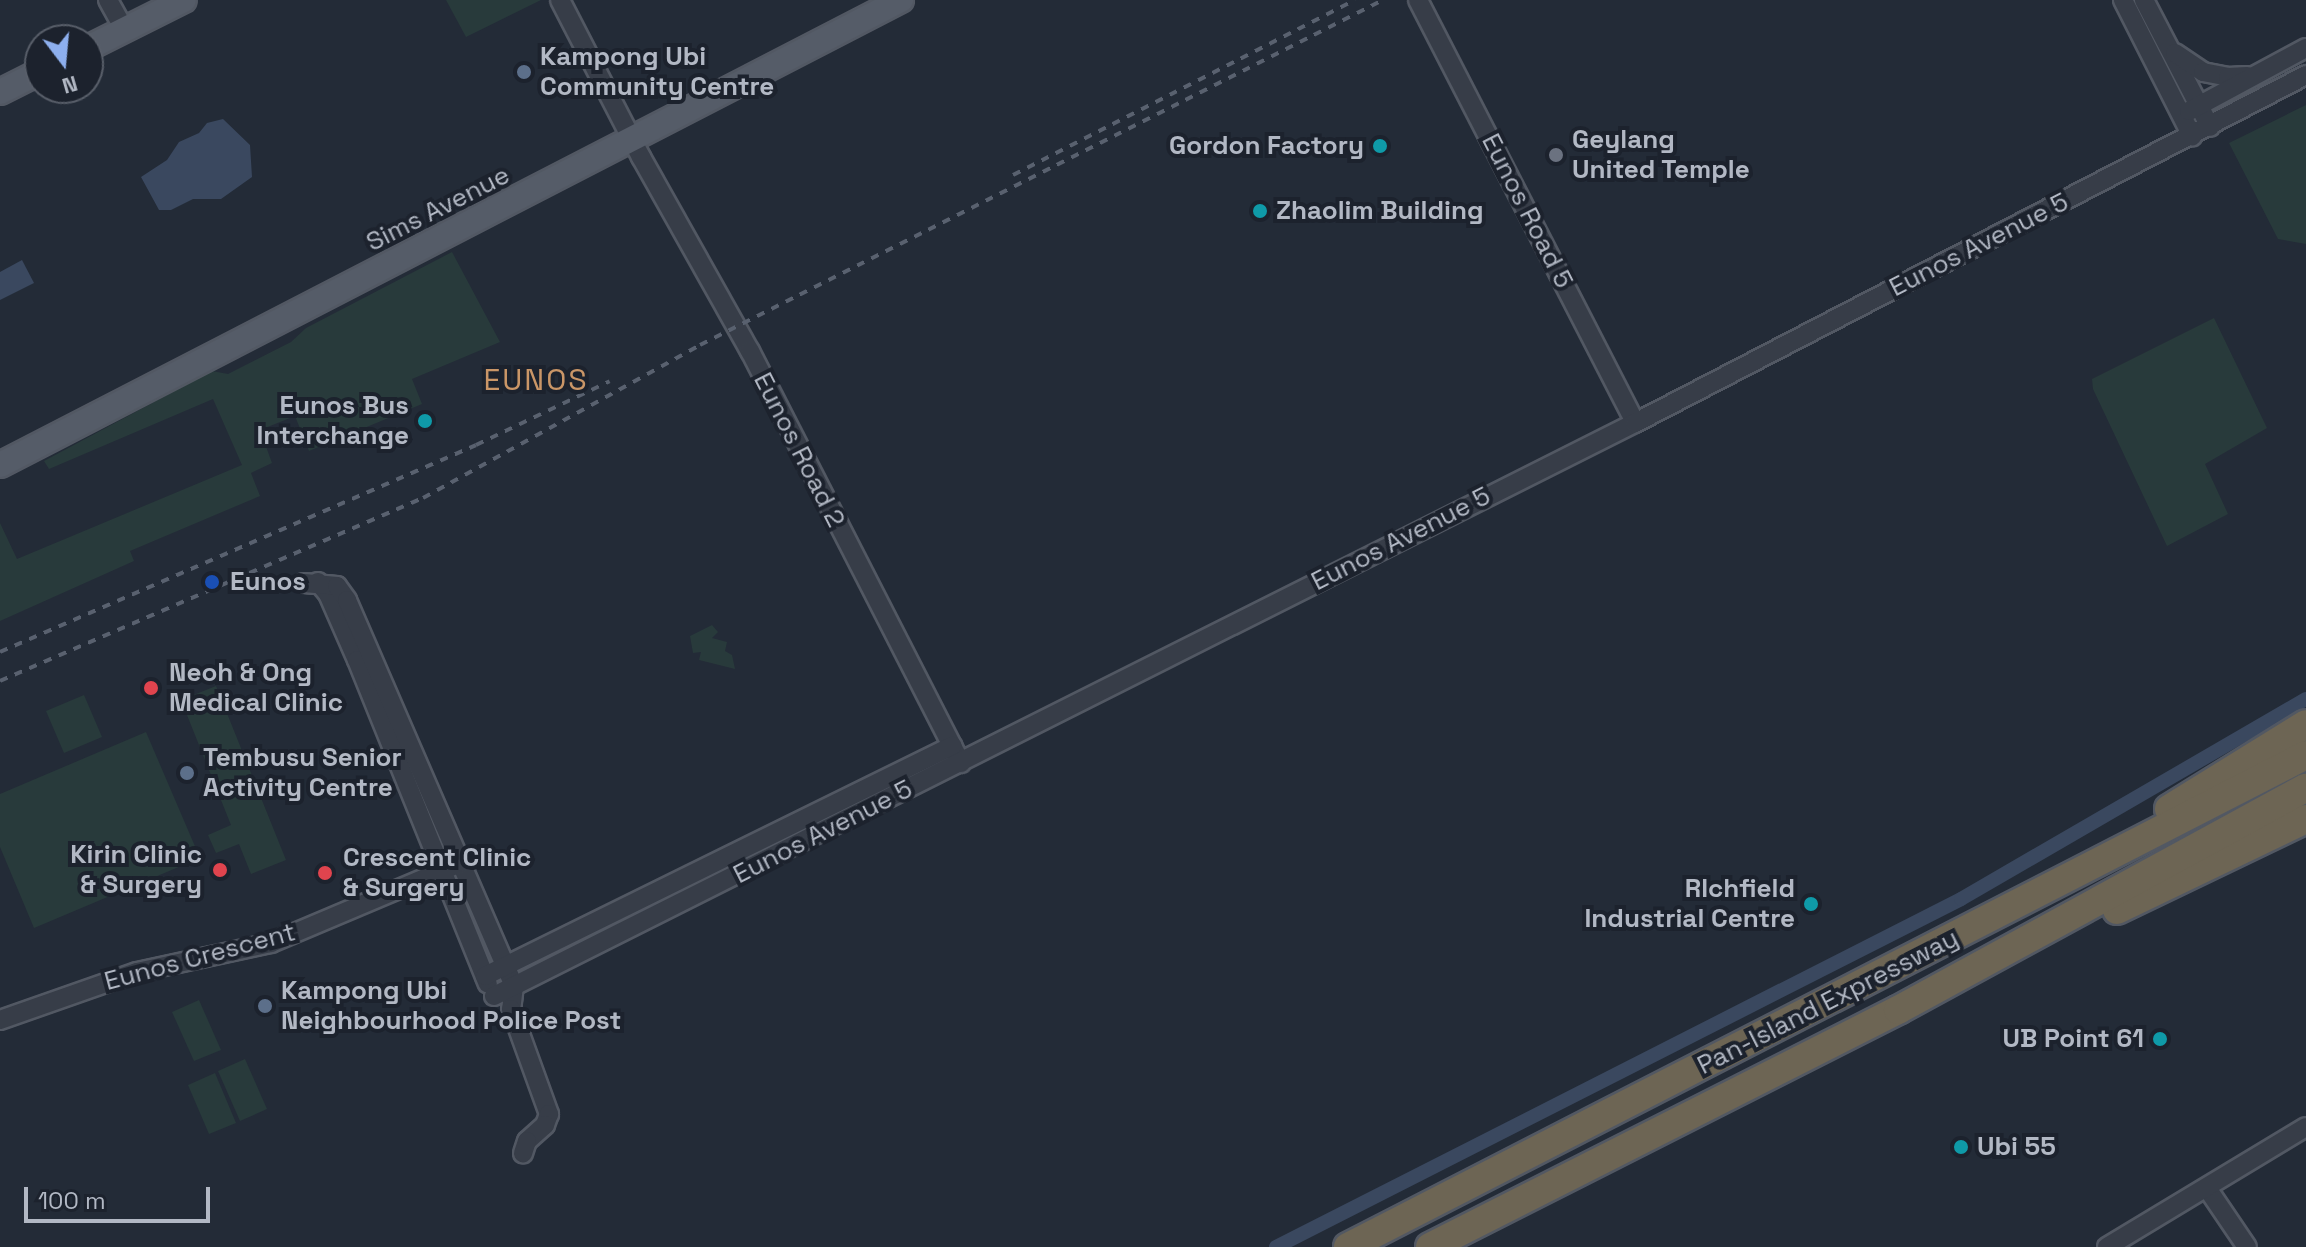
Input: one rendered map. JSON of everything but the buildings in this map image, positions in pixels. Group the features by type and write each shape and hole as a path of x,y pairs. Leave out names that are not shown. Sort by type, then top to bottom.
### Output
{"highway":[{"path":"2068,879 2084,856 2306,724"},
{"name":"Pan-Island Expressway","path":"1348,1247 2306,755"},
{"name":"Pan-Island Expressway","path":"1430,1247 1898,1010 2306,788"},
{"path":"1898,1010 2048,943 2306,819"}],"main road":[{"path":"104,40 184,0"},
{"name":"Sims Avenue","path":"0,465 632,140 891,2"},
{"path":"1,89 24,79"}],"street":[{"path":"108,0 124,29"},
{"name":"Eunos Road 2","path":"560,0 632,140 750,351 957,755"},
{"name":"Eunos Road 5","path":"1418,0 1635,423"},
{"path":"2123,0 2192,110 2210,127"},
{"path":"2144,0 2172,52 2192,110 2192,136"},
{"path":"2192,110 2306,48"},
{"path":"2172,52 2203,72 2228,77 2254,76"},
{"name":"Eunos Avenue 5","path":"485,976 957,755 1635,423 2306,75"},
{"path":"311,583 337,586 347,600 452,866 485,976 494,996 511,1009"},
{"name":"Eunos Avenue 5","path":"494,996 957,755"},
{"path":"452,866 514,986 511,1009 548,1109 549,1119 527,1141 523,1153"},
{"name":"Eunos Crescent","path":"0,1020 137,972 271,943 452,866"},
{"path":"2107,1247 2306,1127"},
{"path":"513,1129 522,1134 542,1128"},
{"path":"2207,1188 2247,1247"}],"shaded area":[{"path":"446,0 541,0 466,37"},
{"path":"2306,105 2306,244 2278,239 2229,143"},
{"path":"452,252 500,342 412,379 422,404 309,451 295,416 260,430 272,463 251,473 260,496 130,551 134,561 0,621 0,523 17,559 242,465 213,399 49,469 44,461 212,371 228,374 291,342 306,328"},
{"path":"2214,318 2267,428 2205,464 2228,514 2167,546 2093,389 2092,379"},
{"path":"712,625 718,632 712,638 727,642 725,651 732,655 735,669 699,660 701,652 693,653 690,636"},
{"path":"216,686 286,860 251,874 239,844 216,853 208,835 231,825 181,700"},
{"path":"84,695 102,737 64,753 46,711"},
{"path":"146,732 200,858 34,928 0,847 0,794"},
{"path":"199,1000 221,1050 194,1061 172,1012"},
{"path":"245,1059 267,1109 240,1121 218,1071"},
{"path":"215,1073 236,1123 209,1134 188,1085"}],"water":[{"path":"223,119 250,145 252,177 221,199 193,199 171,210 159,210 141,177 167,160 179,142 199,133 207,123"},
{"path":"22,260 34,283 0,300 0,272"}],"waterway":[{"path":"1276,1247 1961,899 2306,699"}],"railway":[{"path":"1013,175 1355,0"},
{"path":"0,681 423,498 700,345 1383,0"},
{"path":"0,652 476,445 610,381"}],"place":[{"name":"Kampong Ubi Community Centre","path":"524,72"},
{"name":"Gordon Factory","path":"1380,146"},
{"name":"Geylang United Temple","path":"1556,155"},
{"name":"Zhaolim Building","path":"1260,211"},
{"name":"Eunos Bus Interchange","path":"425,421"},
{"name":"Eunos","path":"212,582"},
{"name":"Neoh & Ong Medical Clinic","path":"151,688"},
{"name":"Tembusu Senior Activity Centre","path":"187,773"},
{"name":"Kirin Clinic & Surgery","path":"220,870"},
{"name":"Crescent Clinic & Surgery","path":"325,873"},
{"name":"RIchfield Industrial Centre","path":"1811,904"},
{"name":"Kampong Ubi Neighbourhood Police Post","path":"265,1006"},
{"name":"UB Point 61","path":"2160,1039"},
{"name":"Ubi 55","path":"1961,1147"}],"district":[{"name":"EUNOS","path":"536,380"}]}
